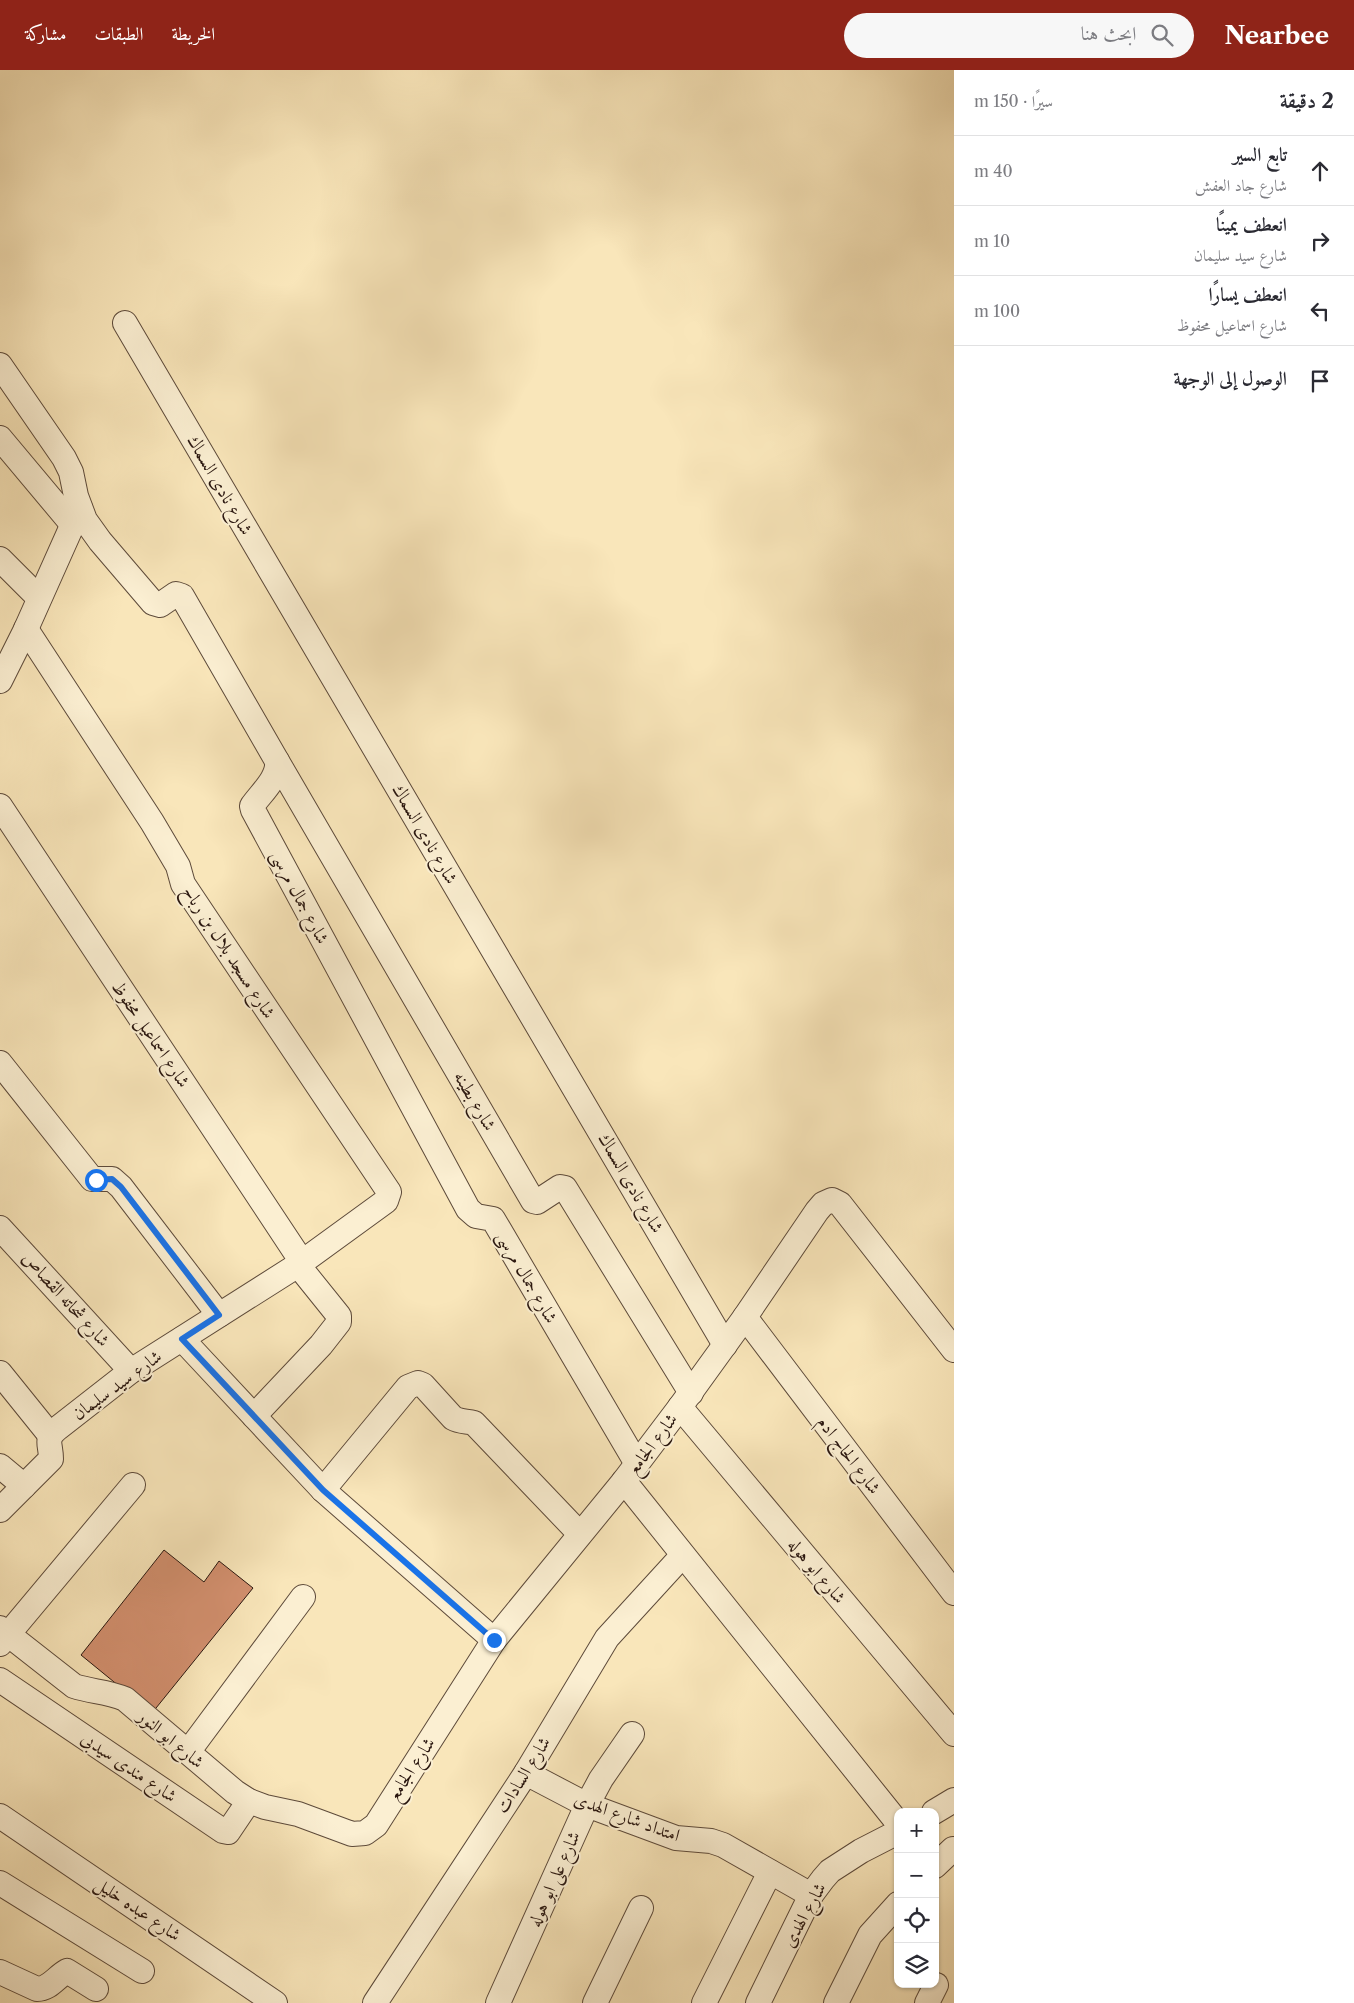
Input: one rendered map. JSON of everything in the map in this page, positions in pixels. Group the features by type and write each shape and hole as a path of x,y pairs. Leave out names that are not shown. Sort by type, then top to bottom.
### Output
{"street":[{"name":"شارع نادى السماك","path":"125,324 726,1345"},
{"path":"0,365 64,458 71,472 76,516 26,629 0,681"},
{"path":"0,438 92,531 153,603 160,605 176,594 182,596 277,761"},
{"path":"0,559 39,598"},
{"name":"شارع مسجد بلال بن رباح","path":"26,629 160,835 178,866 182,884 389,1192 388,1197"},
{"name":"شارع بطينه","path":"277,761 533,1201 537,1202 560,1186 565,1188 685,1400"},
{"name":"شارع جمال مرسى","path":"277,761 278,769 275,776 252,806 252,810 468,1209 476,1216 493,1219 631,1473"},
{"name":"شارع اسماعيل محفوظ","path":"0,806 300,1264 340,1319 340,1322 321,1345 254,1416"},
{"path":"0,1063 92,1179 112,1179 121,1187 219,1315"},
{"name":"شارع سيد سليمان","path":"50,1435 131,1371 300,1264 388,1197"},
{"name":"شارع الجامع","path":"352,1834 365,1833 376,1825 494,1640 631,1473 726,1345 816,1211 823,1204 832,1200 840,1204 954,1350"},
{"name":"شارع شحاته القصاص","path":"0,1228 131,1371"},
{"name":"شارع الحاج ادم","path":"745,1317 954,1593"},
{"path":"182,1339 323,1490 494,1640"},
{"path":"0,1373 50,1435 48,1441 51,1459 0,1510"},
{"path":"323,1490 408,1387 418,1383 423,1385 453,1418 458,1421 474,1423 580,1534"},
{"name":"شارع ابو هوله","path":"685,1400 954,1734"},
{"path":"0,1466 24,1486"},
{"path":"631,1473 682,1556 894,1818"},
{"path":"3,1635 133,1485"},
{"name":"شارع السادات","path":"375,2003 526,1773 607,1638 682,1556"},
{"path":"188,1752 303,1597"},
{"name":"شارع ابو النور","path":"3,1635 74,1686 84,1690 111,1693 125,1699 248,1801 265,1807 298,1814 352,1834"},
{"name":"شارع مندى سيدبى","path":"0,1680 224,1831 228,1832 248,1801"},
{"name":"شارع على ابو هوله","path":"498,2003 587,1805 600,1779 632,1734"},
{"name":"امتداد شارع الهدى","path":"526,1773 587,1805 676,1838 711,1841 723,1845 811,1895"},
{"path":"939,1809 954,1800"},
{"name":"شارع عبده خليل","path":"0,1816 275,2003"},
{"name":"شارع الهدى","path":"758,2003 811,1895 830,1871 861,1851 894,1834"},
{"path":"939,1862 953,1849"},
{"path":"704,2003 770,1872"},
{"path":"0,1883 142,1971"},
{"path":"595,2003 641,1908"},
{"path":"836,2003 870,1934 894,1908"},
{"path":"0,1972 33,1988 41,1989 49,1986 65,1972 69,1972 96,1989"}],"building":[{"path":"164,1550 204,1582 219,1561 253,1588 152,1713 81,1655"}],"route":[{"path":"96,1180 112,1179 117,1182 219,1315 182,1339 323,1490 494,1640"}]}
